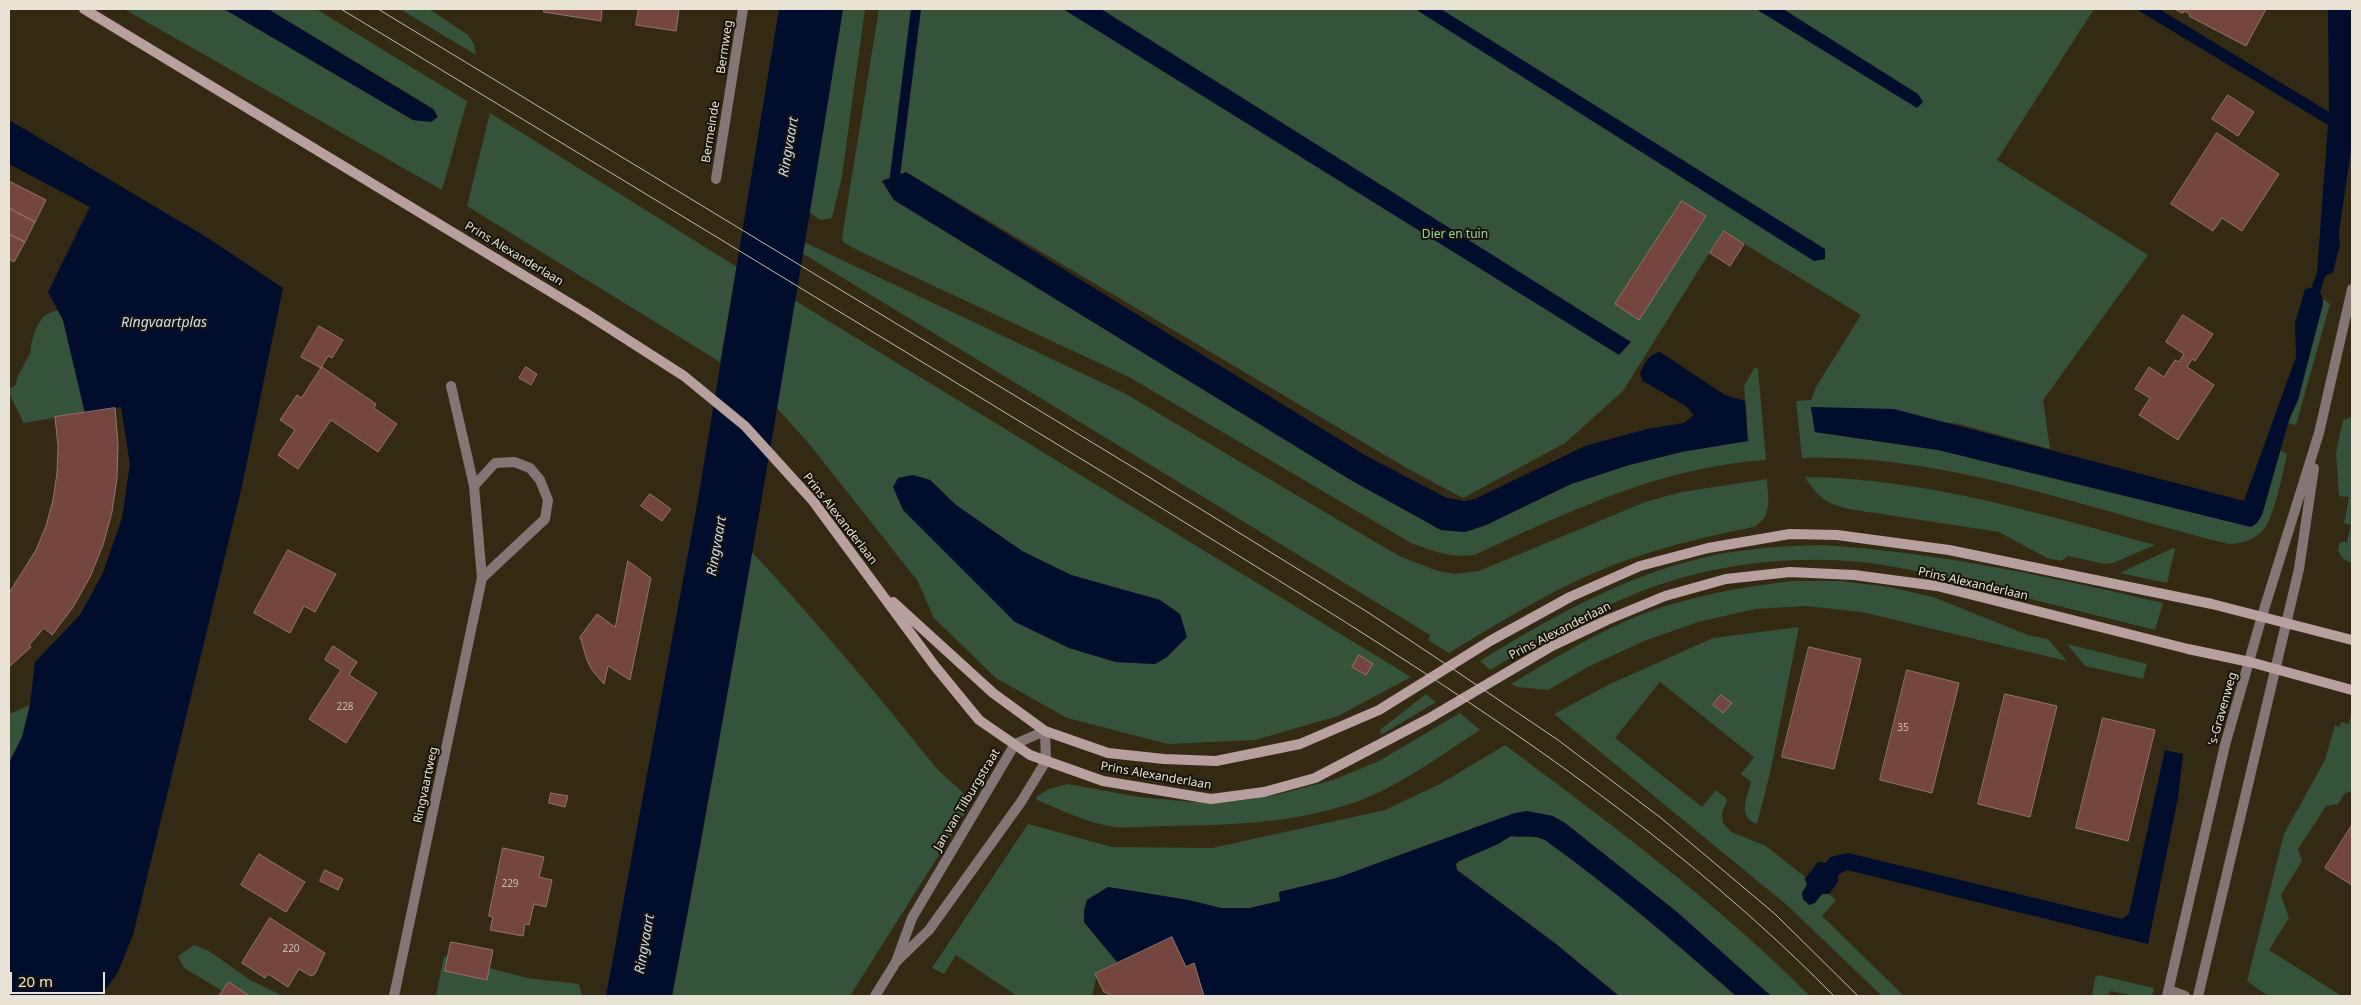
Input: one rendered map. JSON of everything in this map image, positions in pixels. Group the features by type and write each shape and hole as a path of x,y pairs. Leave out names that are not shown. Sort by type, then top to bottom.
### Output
{"main road":[{"name":"Prins Alexanderlaan","path":"84,9 584,312 684,376 745,426 813,501 934,665 979,720 1030,755 1103,782 1211,799 1264,792 1315,778 1428,719 1552,646 1607,620 1665,596 1726,579 1790,572 1854,575 1937,586 2188,649 2250,662 2352,690"},
{"name":"Prins Alexanderlaan","path":"874,584 993,694 1045,731 1108,753 1164,759 1216,761 1300,744 1379,710 1490,641 1570,597 1640,566 1674,556 1790,534 1837,536 1949,550 2262,616 2352,640"}],"street":[{"name":"Bermweg","path":"731,90 743,9"},
{"name":"Bermeinde","path":"716,179 731,90"},
{"name":"'s-Gravenweg","path":"2198,996 2287,622 2298,569 2319,433 2352,289"},
{"name":"Ringvaartweg","path":"394,996 482,578 474,486 451,386"},
{"name":"'s-Gravenweg","path":"2168,993 2225,746 2262,616 2319,433"},
{"path":"474,486 495,463 514,462 530,468 540,480 548,500 545,518 482,578"},
{"path":"1045,731 1046,760"},
{"name":"Jan van Tilburgstraat","path":"875,996 896,962 912,918 1015,744 1045,731"},
{"name":"Jan van Tilburgstraat","path":"896,962 930,930 1021,802 1046,760"},
{"path":"2168,993 2185,996"}],"green space":[{"path":"124,9 224,9 413,120 434,109 268,9 316,9 467,101 442,190"},
{"path":"400,9 429,9 468,35 474,44 476,55"},
{"path":"843,9 865,9 842,176 832,218 820,220 809,212"},
{"name":"Dier en tuin","path":"879,9 2094,9 1997,160 2148,255 2043,400 2050,449 1959,424 1811,407 1815,432 1938,450 2262,515 2280,450 2287,454 2272,512 2266,526 2259,534 2244,542 2229,544 2018,486 1964,474 1911,465 1857,459 1802,458 1796,401 1811,400 1816,387 1861,315 1723,231 1623,391 1565,443 1463,498 1410,470 906,172 882,181 894,200 1349,479 1441,530 1466,532 1486,525 1571,484 1629,465 1681,452 1747,422 1744,386 1755,367 1758,369 1766,460 1727,464 1652,482 1580,508 1474,555 1449,555 1419,546 1129,377 843,242 842,237"},
{"path":"490,113 737,267 720,362 467,206"},
{"path":"804,242 1126,394 1401,557 1438,571 1454,574 1479,571 1645,502 1682,492 1767,479 1767,512 1760,523 1754,527 1678,544 1605,568 1530,605 1449,653 1428,640 1430,635 802,253"},
{"path":"2323,299 2330,304 2296,425 2288,423 2298,400"},
{"path":"794,300 1411,677 1338,716 1255,740 1168,744 1067,718 996,678 934,618 917,580 810,445 777,408","holes":["913,475 930,480 956,505 1022,551 1071,575 1160,600 1155,664 1116,662 1069,648 898,478"]},
{"path":"58,310 63,320 85,413 23,423 9,389 16,385 17,378 31,351 36,328 46,314"},
{"path":"2352,417 2352,563 2342,558 2338,550 2340,542 2347,542 2351,525 2344,523 2349,497 2339,496 2336,453 2343,420"},
{"path":"1805,477 1850,479 1938,491 2026,510 2155,545 2113,563 2105,564 2068,556 2061,561 2047,558 1999,532 1841,507 1823,499"},
{"path":"1821,545 1907,553 1993,567 2163,603 2155,630 1901,568 1849,561 1793,560 1765,562 1710,571 1656,586 1576,621 1490,670 1480,661 1564,612 1652,573 1715,555 1768,548"},
{"path":"2173,548 2175,549 2167,583 2120,573"},
{"path":"752,552 799,603 937,769 962,792 971,804 850,996 672,996"},
{"path":"1794,581 1839,581 1889,587 1933,597 2028,635 2048,639 2067,661 1862,612 1805,606 1755,609 1698,622 1644,641 1588,667 1548,690 1517,687 1511,684 1598,634 1633,618 1700,597 1747,587"},
{"path":"1799,627 1770,773 1757,824 1747,817 1745,812 1751,782 1741,774 1754,757 1660,682 1615,738 1702,807 1716,790 1726,798 1727,801 1722,812 1723,823 1731,832 1766,846 1804,876 1807,885 1802,893 1815,903 1822,894 1829,894 1836,900 1822,916 1904,996 1882,996 1788,906 1554,714 1610,684 1713,638"},
{"path":"2067,644 2147,664 2143,679 2085,666"},
{"path":"1426,694 1436,702 1381,735 1380,730"},
{"path":"30,705 22,738 9,763 9,714"},
{"path":"1460,713 1480,730 1424,767 1396,784 1366,798 1318,813 1294,818 1219,825 1120,827 1095,823 1078,817 1037,800 1036,797 1049,789 1068,784 1139,797 1193,802 1238,801 1276,795 1333,780 1379,761"},
{"path":"2351,713 2352,791 2345,793 2338,804 2326,806 2298,849 2302,861 2281,895 2289,918 2269,950 2342,996 2274,996 2265,994 2247,981 2284,834 2325,760 2335,725 2340,727 2341,722 2349,724"},
{"path":"1505,745 1624,835 1701,897 1775,962 1810,996 1771,996 1677,912 1565,823 1547,815 1528,812 1515,813 1337,878 1279,892 1280,901 1250,908 1221,908 1188,900 1108,887 1087,900 1084,922 1117,962 1095,974 1096,979 1092,996 1017,996 956,955 944,974 932,968 1028,824 1112,847 1212,848 1385,810 1440,784"},
{"path":"1511,836 1533,836 1545,840 1642,915 1736,996 1619,996 1556,944 1457,870 1456,864 1459,861 1498,844"},
{"path":"194,945 209,951 250,980 283,996 231,996 184,968 178,956"},
{"path":"444,956 527,978 579,984 582,996 436,996"},
{"path":"2098,975 2154,988 2152,996 2135,996 2110,991 2108,996 2092,996 2095,978"}],"water":[{"path":"224,9 268,9 434,110 438,117 431,122 413,120"},
{"name":"Ringvaart","path":"779,9 843,9 739,627 672,996 606,996 699,494"},
{"path":"1063,9 1101,9 1631,342 1619,355"},
{"path":"1415,9 1441,9 1825,249 1825,259 1814,261"},
{"path":"1756,9 1783,9 1918,94 1923,102 1917,108"},
{"path":"2136,9 2159,9 2329,112 2328,9 2352,9 2352,144 2339,231 2340,245 2333,272 2325,276 2320,293 2323,304 2298,400 2290,417 2262,515 2257,523 2251,527 1938,450 1815,432 1811,407 1894,409 2244,501 2296,357 2295,323 2305,289 2311,288 2317,273 2328,125"},
{"name":"Ringvaartplas","path":"9,120 208,238 283,288 242,486 133,935 118,972 101,996 9,996 9,763 22,737 30,705 35,662 80,615 103,573 122,518 130,464 121,407 85,413 63,320 48,292 90,207 9,164"},
{"path":"906,172 1368,457 1447,498 1465,501 1475,499 1585,446 1647,429 1684,423 1694,415 1686,406 1643,381 1640,373 1645,362 1660,352 1725,395 1745,401 1748,441 1681,452 1629,465 1571,484 1486,525 1465,532 1441,530 1349,479 894,200 882,181"},
{"path":"913,475 930,480 956,505 1022,551 1071,575 1160,600 1180,614 1187,637 1167,657 1155,664 1116,662 1069,648 1015,622 903,510 893,487 898,478"},
{"path":"2165,750 2183,754 2178,798 2148,944 1847,870 1838,875 1838,882 1829,894 1822,894 1815,903 1809,905 1803,899 1802,893 1807,885 1805,879 1818,862 1826,863 1830,857 1848,853 2122,919 2129,914"},
{"path":"1527,811 1553,816 1565,823 1677,912 1771,996 1736,996 1619,896 1545,840 1532,837 1511,836 1498,844 1459,861 1456,864 1457,870 1556,944 1619,996 1204,996 1195,963 1186,966 1172,937 1117,962 1084,922 1084,910 1087,900 1108,887 1188,900 1221,908 1250,908 1280,901 1279,892 1337,878 1515,813"}],"building":[{"path":"544,9 602,9 601,21 544,12"},
{"path":"639,9 679,9 676,31 636,25"},
{"path":"2175,9 2266,9 2246,46 2189,16 2190,14"},
{"path":"2228,95 2254,112 2238,136 2212,119"},
{"path":"2217,133 2279,174 2242,231 2222,218 2213,231 2171,204"},
{"path":"9,181 46,200 35,222 9,208"},
{"path":"1682,201 1706,216 1639,320 1615,304"},
{"path":"9,208 35,222 25,242 9,234"},
{"path":"1724,231 1744,244 1730,266 1710,253"},
{"path":"9,234 25,242 14,262 9,259"},
{"path":"2183,315 2213,334 2195,361 2192,359 2187,367 2214,385 2178,440 2139,415 2150,398 2135,389 2149,367 2164,377 2175,360 2179,362 2184,354 2166,342"},
{"path":"319,326 343,340 332,358 328,356 321,368 301,357"},
{"path":"322,367 376,404 374,408 397,424 378,452 331,420 298,469 278,455 295,430 280,420 297,395 301,398"},
{"path":"526,367 537,374 531,385 519,378"},
{"path":"115,408 118,444 117,478 112,512 103,545 90,577 73,607 52,635 44,628 29,645 31,647 9,667 9,593 36,550 46,526 53,500 58,446 55,417"},
{"path":"650,494 671,509 662,521 641,506"},
{"path":"288,550 336,574 315,612 304,606 290,633 254,613"},
{"path":"628,561 651,578 630,680 608,666 604,684 592,670 580,637 597,614 615,627"},
{"path":"333,646 357,662 349,675 377,693 346,743 309,719 341,670 325,660"},
{"path":"1809,647 1861,659 1834,769 1782,757"},
{"path":"1359,655 1373,664 1366,675 1352,667"},
{"path":"1907,670 1959,683 1932,793 1880,780"},
{"path":"2005,694 2057,706 2030,817 1978,804"},
{"path":"1721,695 1732,703 1723,713 1713,705"},
{"path":"2103,718 2155,730 2128,841 2076,828"},
{"path":"551,793 568,796 565,807 549,803"},
{"path":"2352,825 2352,885 2325,868"},
{"path":"503,848 544,857 539,877 552,880 546,907 534,904 529,925 525,924 523,936 490,930 493,917 489,916"},
{"path":"259,854 305,882 286,912 241,885"},
{"path":"325,870 343,879 338,890 320,881"},
{"path":"270,918 325,953 315,974 311,976 299,969 288,987 268,974 265,978 242,963"},
{"path":"1172,937 1186,967 1194,963 1204,996 1109,996 1109,994 1104,992 1095,974"},
{"path":"451,942 493,950 487,980 445,971"},
{"path":"229,982 248,995 219,996"}],"waterway":[{"path":"895,176 916,9"}],"tram line":[{"path":"341,9 1142,496 1414,666 1503,725 1590,787 1675,852 1756,922 1834,996"},
{"path":"378,9 1139,471 1369,613 1450,667 1558,740 1661,818 1775,914 1858,996"}]}
